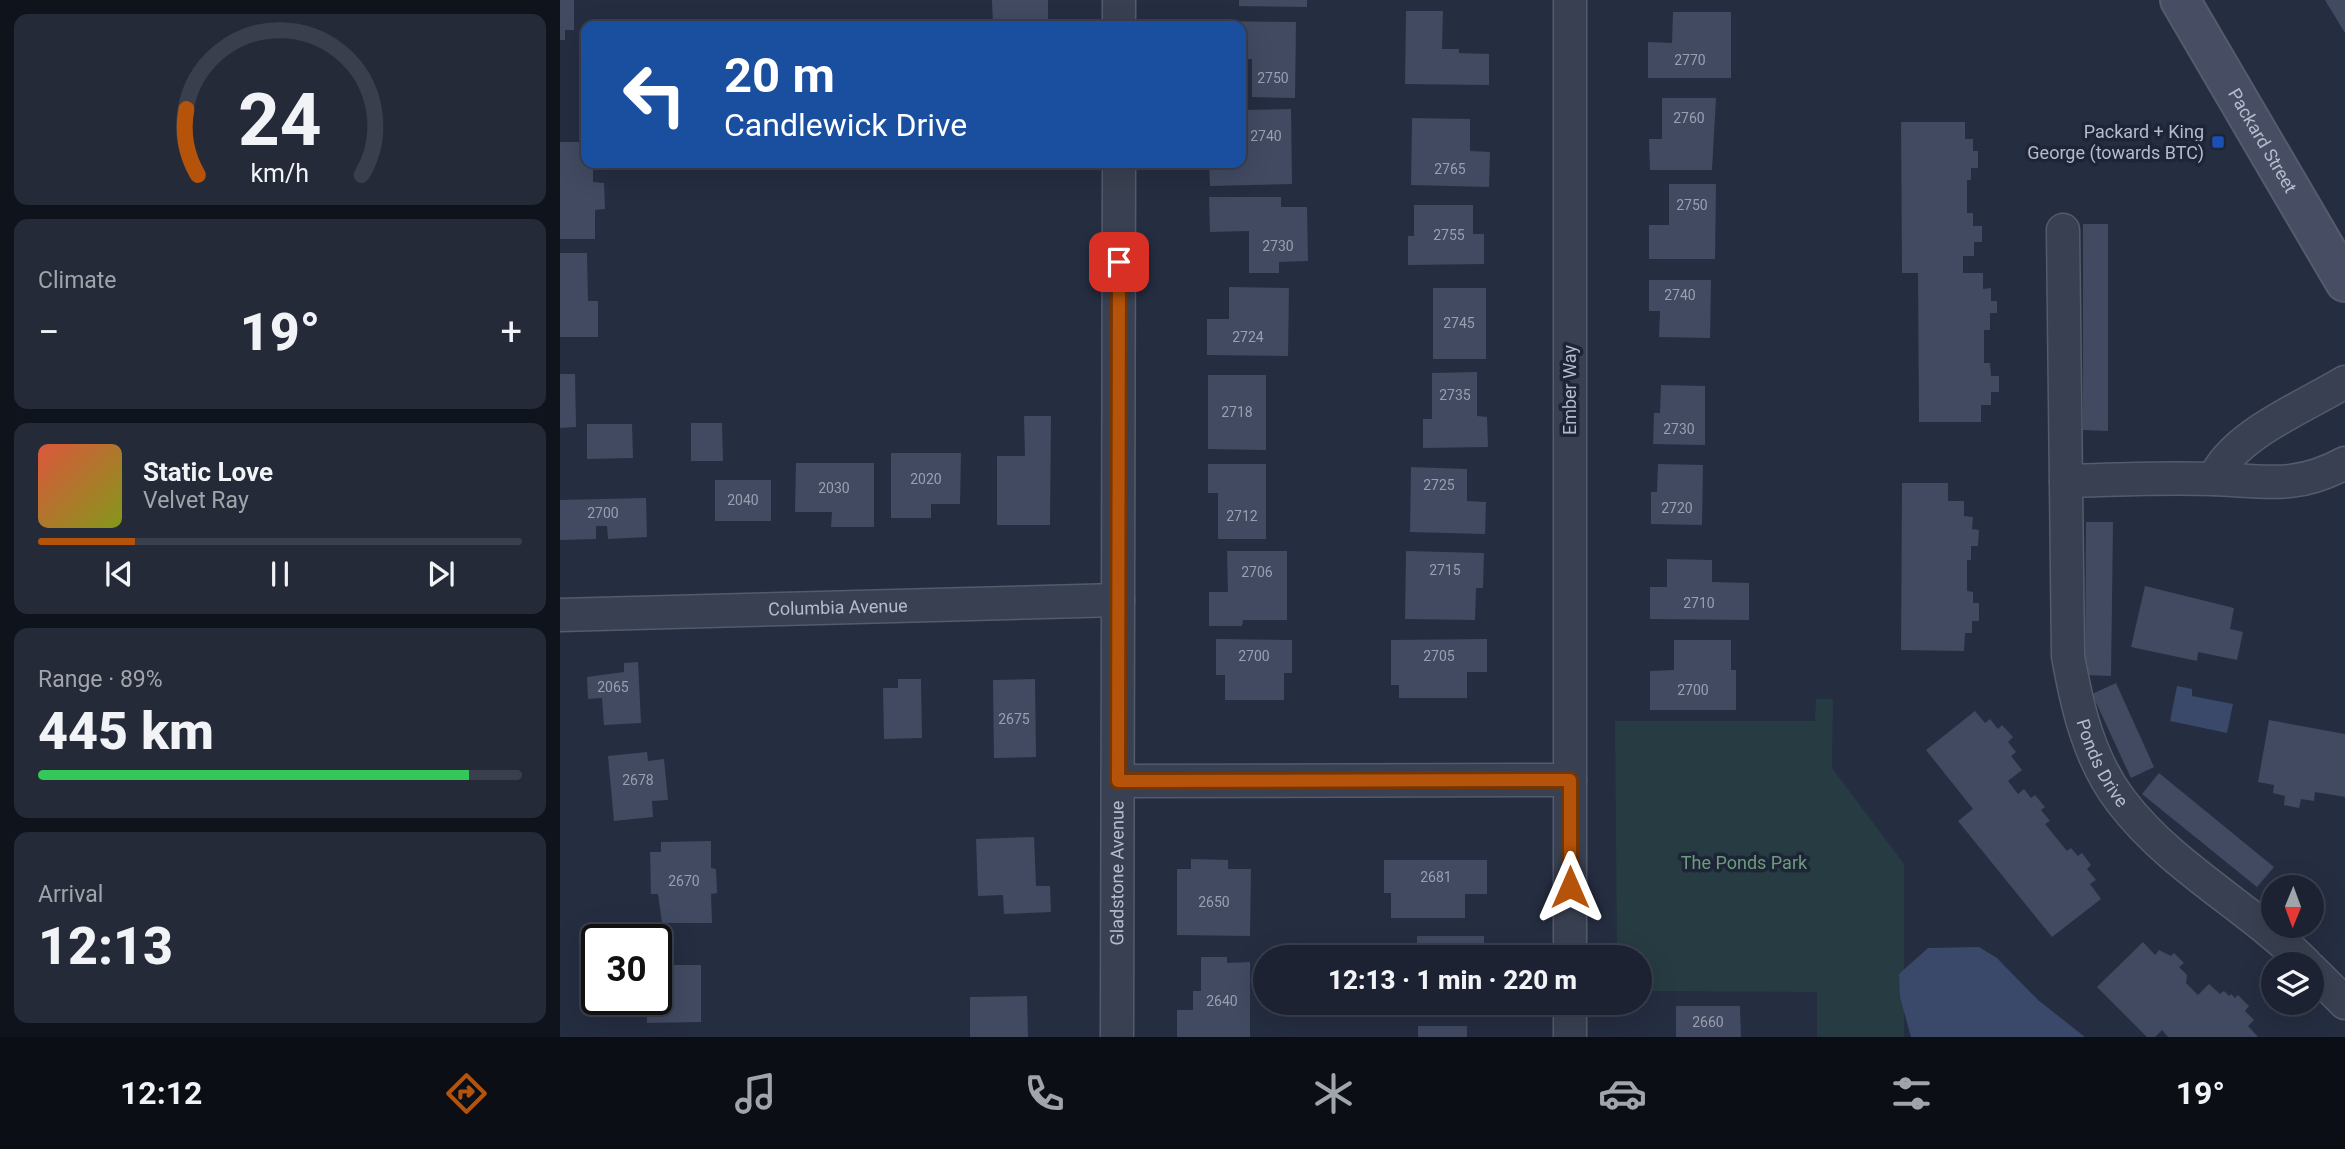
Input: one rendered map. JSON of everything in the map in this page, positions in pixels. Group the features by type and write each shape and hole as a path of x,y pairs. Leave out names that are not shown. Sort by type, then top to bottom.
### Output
{"main road":[{"name":"Packard Street","path":"2180,0 2345,282"}],"street":[{"path":"1119,0 1119,21"},
{"name":"Ember Way","path":"1570,0 1570,945"},
{"name":"Gladstone Avenue","path":"1117,1037 1119,168"},
{"name":"Ponds Drive","path":"2063,230 2068,656 2077,709 2095,755 2120,800 2162,845 2291,952"},
{"path":"2214,479 2221,461 2238,446 2345,382"},
{"path":"2066,481 2214,479 2265,484 2296,481 2345,463"},
{"name":"Columbia Avenue","path":"560,615 1118,600"},
{"path":"1118,781 1570,780"},
{"path":"2324,982 2345,1003"},
{"path":"1570,1015 1570,1037"}],"green space":[{"name":"The Ponds Park","path":"1816,699 1833,699 1832,768 1904,864 1904,1037 1817,1037 1817,992 1652,991 1652,945 1617,945 1615,721 1815,721"}],"water":[{"path":"2177,686 2192,689 2192,696 2233,704 2227,733 2170,721"},
{"path":"1979,947 1997,958 2038,1000 2085,1037 1911,1037 1900,997 1899,974 1928,948"}],"building":[{"path":"560,0 574,0 574,30 565,30 565,40 560,40"},
{"path":"992,0 1048,0 1048,21 993,21"},
{"path":"1239,0 1307,0 1307,7 1239,6"},
{"path":"2325,0 2345,0 2345,33"},
{"path":"1406,11 1443,11 1442,49 1459,49 1459,53 1489,54 1489,85 1405,84"},
{"path":"1673,12 1731,12 1731,78 1648,78 1648,42 1672,43"},
{"path":"1246,21 1296,22 1295,98 1252,97 1252,59 1246,59"},
{"path":"1662,98 1716,98 1712,170 1650,170 1649,139 1662,139"},
{"path":"1291,109 1292,184 1210,186 1209,168 1246,168 1246,110"},
{"path":"1412,118 1470,119 1470,151 1490,152 1489,187 1411,185"},
{"path":"1901,122 1965,122 1965,139 1973,139 1973,151 1978,151 1978,168 1971,168 1971,180 1967,180 1967,213 1973,213 1973,226 1982,226 1982,242 1974,242 1974,256 1963,256 1963,273 1983,273 1983,289 1991,288 1991,301 1997,301 1997,313 1990,313 1990,330 1984,330 1984,363 1990,363 1991,376 1999,376 1999,392 1991,392 1991,405 1981,405 1981,422 1919,422 1918,273 1902,273"},
{"path":"560,142 581,142 581,168 593,168 593,182 604,183 605,209 595,210 595,239 560,239"},
{"path":"1669,184 1716,184 1715,259 1649,259 1649,225 1669,225"},
{"path":"1209,197 1281,197 1281,207 1307,207 1308,261 1279,262 1279,273 1249,273 1249,231 1210,232"},
{"path":"1414,205 1473,205 1473,234 1484,234 1484,264 1408,265 1408,236 1414,236"},
{"path":"2083,224 2108,224 2108,431 2083,430"},
{"path":"560,253 587,253 588,301 598,301 598,337 560,337"},
{"path":"1649,280 1711,280 1710,338 1659,337 1660,311 1649,311"},
{"path":"1229,287 1289,288 1288,356 1207,355 1207,319 1229,319"},
{"path":"1433,288 1486,288 1486,359 1433,359"},
{"path":"1477,372 1477,416 1487,417 1488,447 1423,448 1423,419 1432,419 1432,373"},
{"path":"560,374 575,374 576,427 560,428"},
{"path":"1208,375 1266,375 1266,450 1208,449"},
{"path":"1661,385 1705,386 1705,445 1653,444 1654,413 1660,413"},
{"path":"1024,416 1051,416 1050,525 997,525 997,456 1025,456"},
{"path":"691,423 722,423 723,461 691,461"},
{"path":"587,424 632,424 633,458 587,459"},
{"path":"891,453 961,453 960,504 931,504 931,518 891,518"},
{"path":"796,463 874,463 874,527 831,527 832,512 795,512"},
{"path":"1208,464 1266,464 1266,539 1218,539 1218,493 1208,493"},
{"path":"1658,464 1703,465 1702,525 1651,524 1651,492 1657,492"},
{"path":"1411,467 1467,469 1467,501 1486,502 1485,534 1410,532"},
{"path":"715,480 771,480 771,521 715,521"},
{"path":"1902,483 1948,483 1948,501 1964,501 1964,516 1973,517 1972,529 1979,530 1978,546 1971,546 1971,560 1967,560 1967,591 1973,592 1973,603 1979,603 1979,621 1972,621 1972,633 1965,633 1964,651 1901,650"},
{"path":"646,498 647,537 608,539 607,526 596,526 596,539 560,540 560,500"},
{"path":"2086,522 2113,522 2111,676 2085,675"},
{"path":"1227,551 1287,551 1287,620 1243,620 1242,626 1209,626 1209,592 1228,592"},
{"path":"1406,551 1484,553 1483,588 1476,588 1475,620 1405,619"},
{"path":"1667,559 1712,560 1712,582 1749,583 1749,620 1650,619 1650,587 1667,587"},
{"path":"2145,586 2234,608 2230,629 2243,632 2237,660 2198,652 2197,661 2131,647"},
{"path":"1216,639 1292,640 1292,673 1284,673 1284,700 1225,700 1225,675 1216,675"},
{"path":"1487,639 1487,672 1467,672 1467,698 1399,698 1399,685 1391,685 1391,640"},
{"path":"1674,640 1731,640 1731,670 1736,670 1736,710 1650,710 1650,671 1674,670"},
{"path":"638,662 641,723 604,725 602,698 588,699 587,677 624,672 624,663"},
{"path":"898,679 921,679 922,738 884,739 883,688 898,688"},
{"path":"1035,679 1036,757 994,758 993,680"},
{"path":"2116,683 2154,767 2131,778 2092,694"},
{"path":"1975,711 1985,723 1990,719 1998,729 2002,725 2013,737 2008,742 2016,752 2011,756 2022,770 2008,781 2018,794 2024,789 2031,798 2035,795 2045,807 2041,810 2050,821 2045,824 2067,851 2071,848 2078,856 2082,853 2091,865 2087,869 2096,880 2090,884 2101,899 2052,937 1958,821 1973,809 1926,750"},
{"path":"2269,720 2345,734 2345,797 2315,792 2314,801 2301,799 2299,808 2284,805 2285,796 2273,793 2274,785 2258,782"},
{"path":"647,752 648,761 664,759 668,800 652,801 653,817 614,821 608,756"},
{"path":"2159,773 2274,867 2267,875 2261,875 2261,882 2257,887 2142,794"},
{"path":"1034,837 1036,886 1050,886 1051,912 1004,914 1003,895 978,896 976,839"},
{"path":"711,841 711,868 716,869 717,893 711,894 712,923 662,923 658,894 651,894 650,852 661,852 661,842"},
{"path":"1191,859 1228,860 1228,869 1251,869 1250,936 1177,935 1177,869 1191,869"},
{"path":"1384,860 1487,860 1487,894 1465,894 1465,918 1391,918 1391,893 1384,893"},
{"path":"1417,936 1484,936 1484,945 1417,945"},
{"path":"2143,942 2155,955 2159,950 2171,956 2174,953 2184,963 2179,967 2187,975 2186,983 2198,995 2209,984 2220,994 2224,991 2235,998 2238,995 2249,1006 2245,1011 2254,1020 2248,1026 2258,1037 2168,1037 2162,1030 2155,1037 2147,1037 2097,987"},
{"path":"1201,957 1227,957 1227,963 1250,962 1250,1037 1177,1037 1177,1010 1193,1010 1193,991 1201,991"},
{"path":"672,965 701,965 701,1022 647,1023 647,1015 672,1015"},
{"path":"1027,996 1028,1037 970,1037 970,997"},
{"path":"1676,1006 1740,1006 1741,1037 1676,1037"},
{"path":"1418,1026 1467,1026 1467,1037 1418,1037"}],"place":[{"name":"Packard + King George (towards BTC)","path":"2218,142"}],"route":[{"path":"1119,262 1118,781 1570,780 1570,887"}]}
